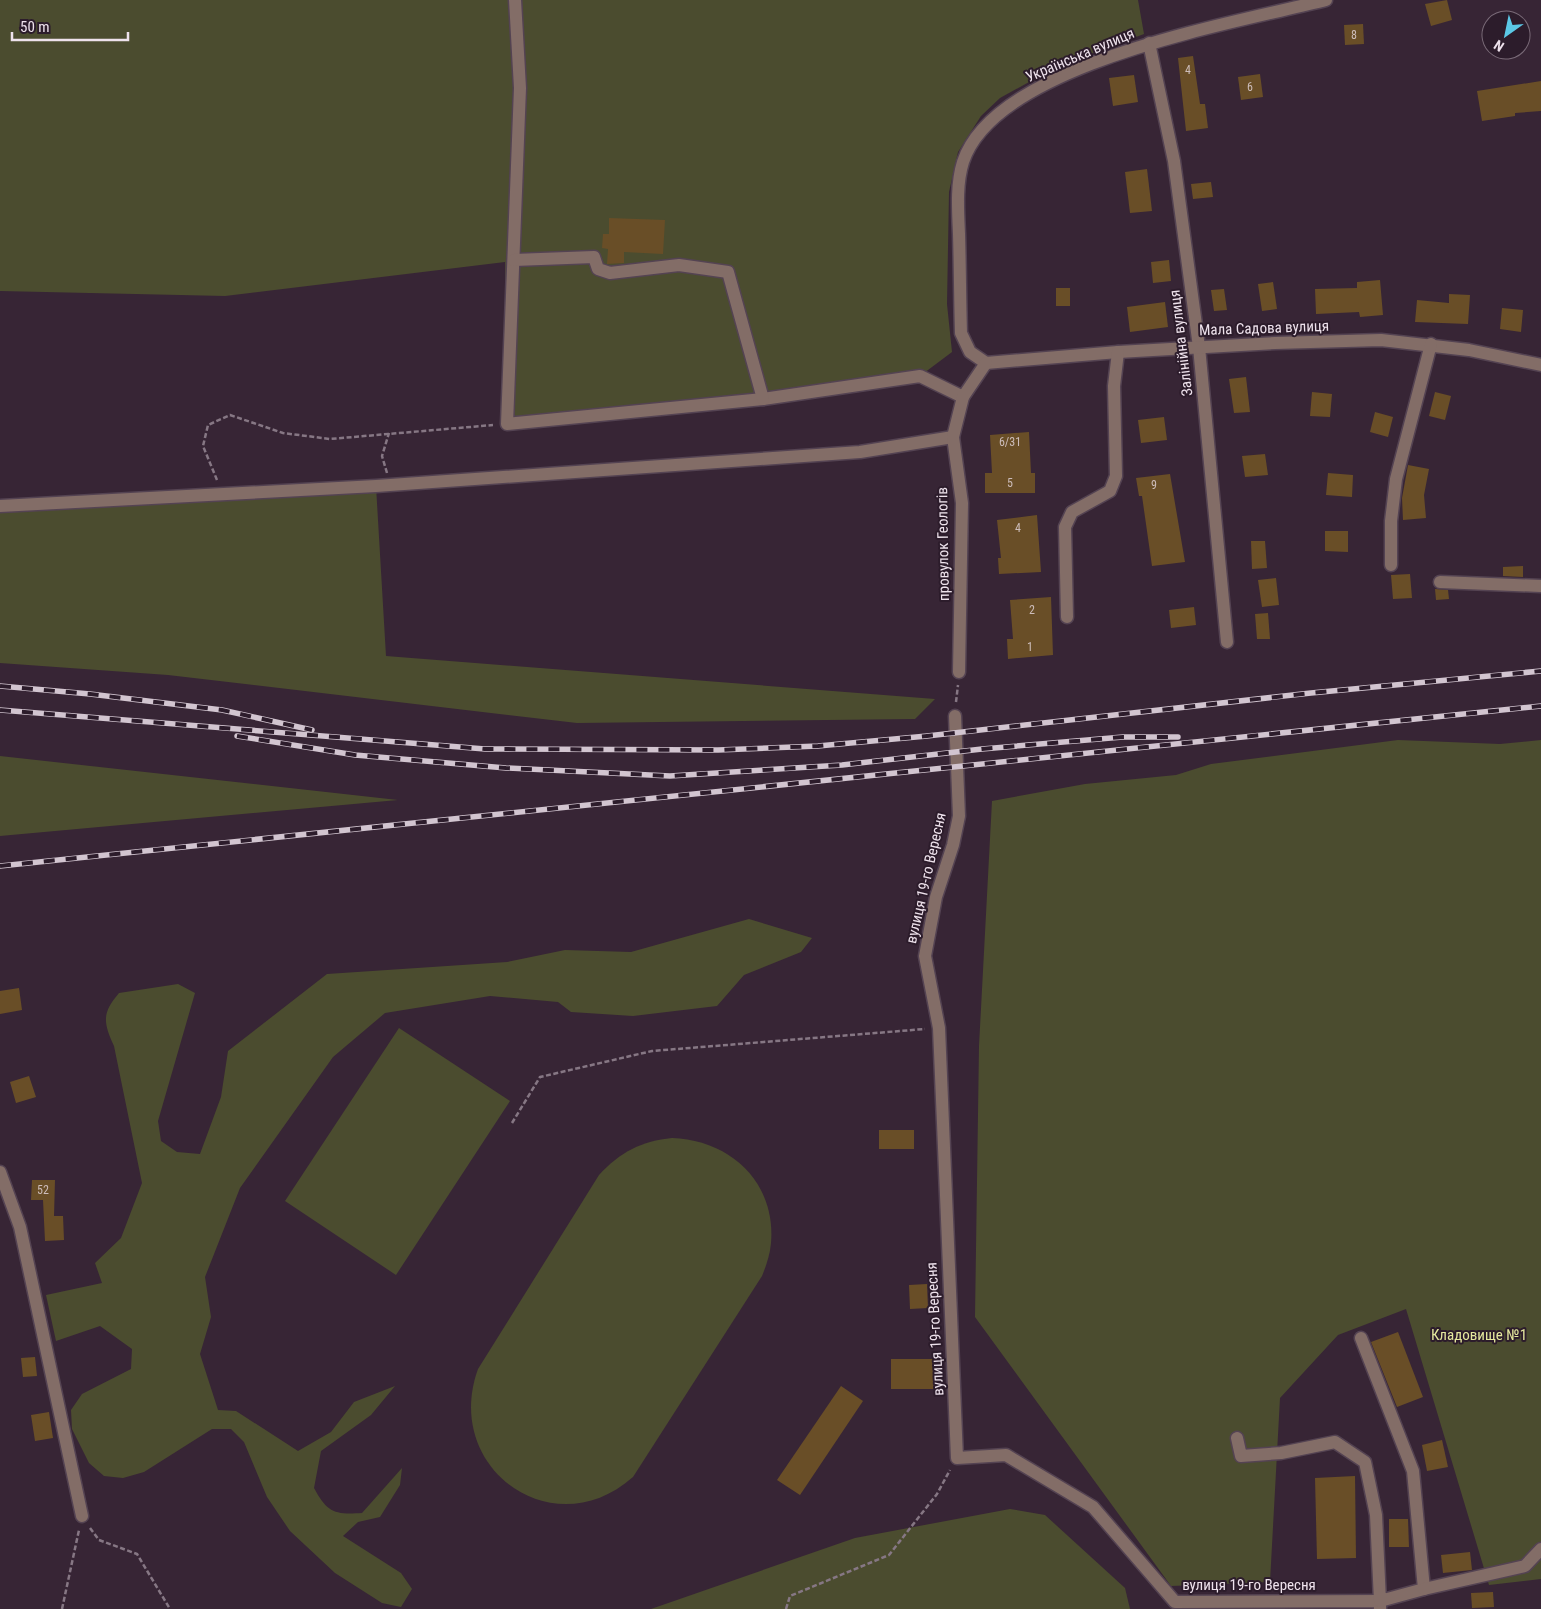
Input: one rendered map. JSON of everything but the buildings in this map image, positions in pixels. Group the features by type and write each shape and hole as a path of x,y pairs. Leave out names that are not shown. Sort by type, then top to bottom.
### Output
{"street":[{"path":"515,0 520,88 507,424 762,399 920,376 963,397"},
{"name":"Українська вулиця","path":"986,363 970,352 961,333 958,199 963,162 980,130 1014,102 1061,77 1149,43 1326,0"},
{"name":"Залінійна вулиця","path":"1149,43 1174,161 1199,347 1228,642"},
{"path":"514,260 594,257 598,269 610,273 678,265 728,272 762,399"},
{"name":"Мала Садова вулиця","path":"986,363 1199,347 1381,340 1431,344 1541,365"},
{"path":"1391,565 1391,521 1396,479 1431,344"},
{"path":"1067,617 1065,528 1072,512 1110,491 1116,476 1114,386 1118,352"},
{"name":"провулок Геологів","path":"959,672 962,503 953,437 963,397 986,363"},
{"path":"0,506 391,485 860,452 953,437"},
{"path":"1440,582 1541,586"},
{"name":"вулиця 19-го Вересня","path":"955,716 959,816 953,845 936,897 924,956 939,1028 957,1458 1006,1455 1093,1507 1174,1602 1380,1605 1424,1589 1525,1566 1541,1549"},
{"path":"0,1172 20,1227 82,1516"},
{"path":"1361,1338 1412,1471 1424,1589"},
{"path":"1237,1438 1241,1456 1281,1453 1335,1442 1365,1462 1376,1515 1380,1605"}],"path":[{"path":"222,494 203,446 208,425 230,414 283,433 330,439 507,424"},
{"path":"389,433 382,456 391,485"},
{"path":"955,716 959,672"},
{"path":"512,1123 540,1077 652,1051 939,1028"},
{"path":"786,1609 790,1596 889,1555 937,1494 957,1458"},
{"path":"62,1609 82,1516"},
{"path":"82,1516 99,1540 137,1554 170,1609"}],"green space":[{"path":"0,0 1138,0 1144,34 1058,66 1000,98 981,116 958,152 949,192 947,304 952,352 920,376 507,424 505,262 225,296 0,291"},
{"path":"376,486 386,656 935,699 915,719 577,723 168,675 0,663 0,506"},
{"name":"Кладовище №1","path":"1398,740 1500,744 1541,740 1541,1579 1489,1585 1406,1309 1338,1335 1280,1398 1270,1582 1171,1586 975,1317 979,1046 992,801 1085,784 1176,775 1211,764"},
{"path":"0,756 398,800 0,836"},
{"path":"749,919 812,938 801,952 744,975 717,1006 633,1016 571,1012 558,1002 490,996 385,1013 333,1057 240,1188 205,1277 211,1317 200,1354 218,1410 236,1411 298,1451 331,1432 354,1402 395,1386 371,1415 321,1451 314,1488 323,1502 332,1510 345,1513 362,1513 402,1468 400,1485 380,1517 358,1522 343,1536 401,1573 412,1589 401,1607 382,1603 335,1573 290,1531 267,1497 244,1442 231,1429 212,1429 144,1472 123,1478 104,1476 89,1463 72,1429 71,1410 82,1394 131,1369 132,1349 100,1326 56,1341 46,1295 102,1283 95,1263 121,1238 142,1183 114,1046 106,1024 107,1012 119,993 178,984 195,993 158,1121 161,1141 177,1152 200,1154 221,1097 228,1051 327,974 507,962 565,950 631,952"},
{"path":"399,1028 510,1101 396,1275 285,1201"},
{"path":"672,1138 693,1141 713,1147 730,1156 745,1168 757,1183 766,1201 771,1221 771,1243 765,1268 762,1276 633,1477 602,1497 570,1504 539,1500 512,1487 490,1465 476,1438 471,1405 478,1369 599,1175 615,1160 632,1149 651,1142"},
{"path":"1010,1509 1045,1515 1125,1588 1130,1609 651,1609 855,1538"}],"railway":[{"path":"0,710 485,749 718,750 818,746 927,736 1311,693 1541,671"},
{"path":"0,686 90,694 222,710 312,730"},
{"path":"0,866 1541,706"},
{"path":"237,736 355,755 506,768 670,776 842,765 982,749 1123,737 1178,737"}]}
